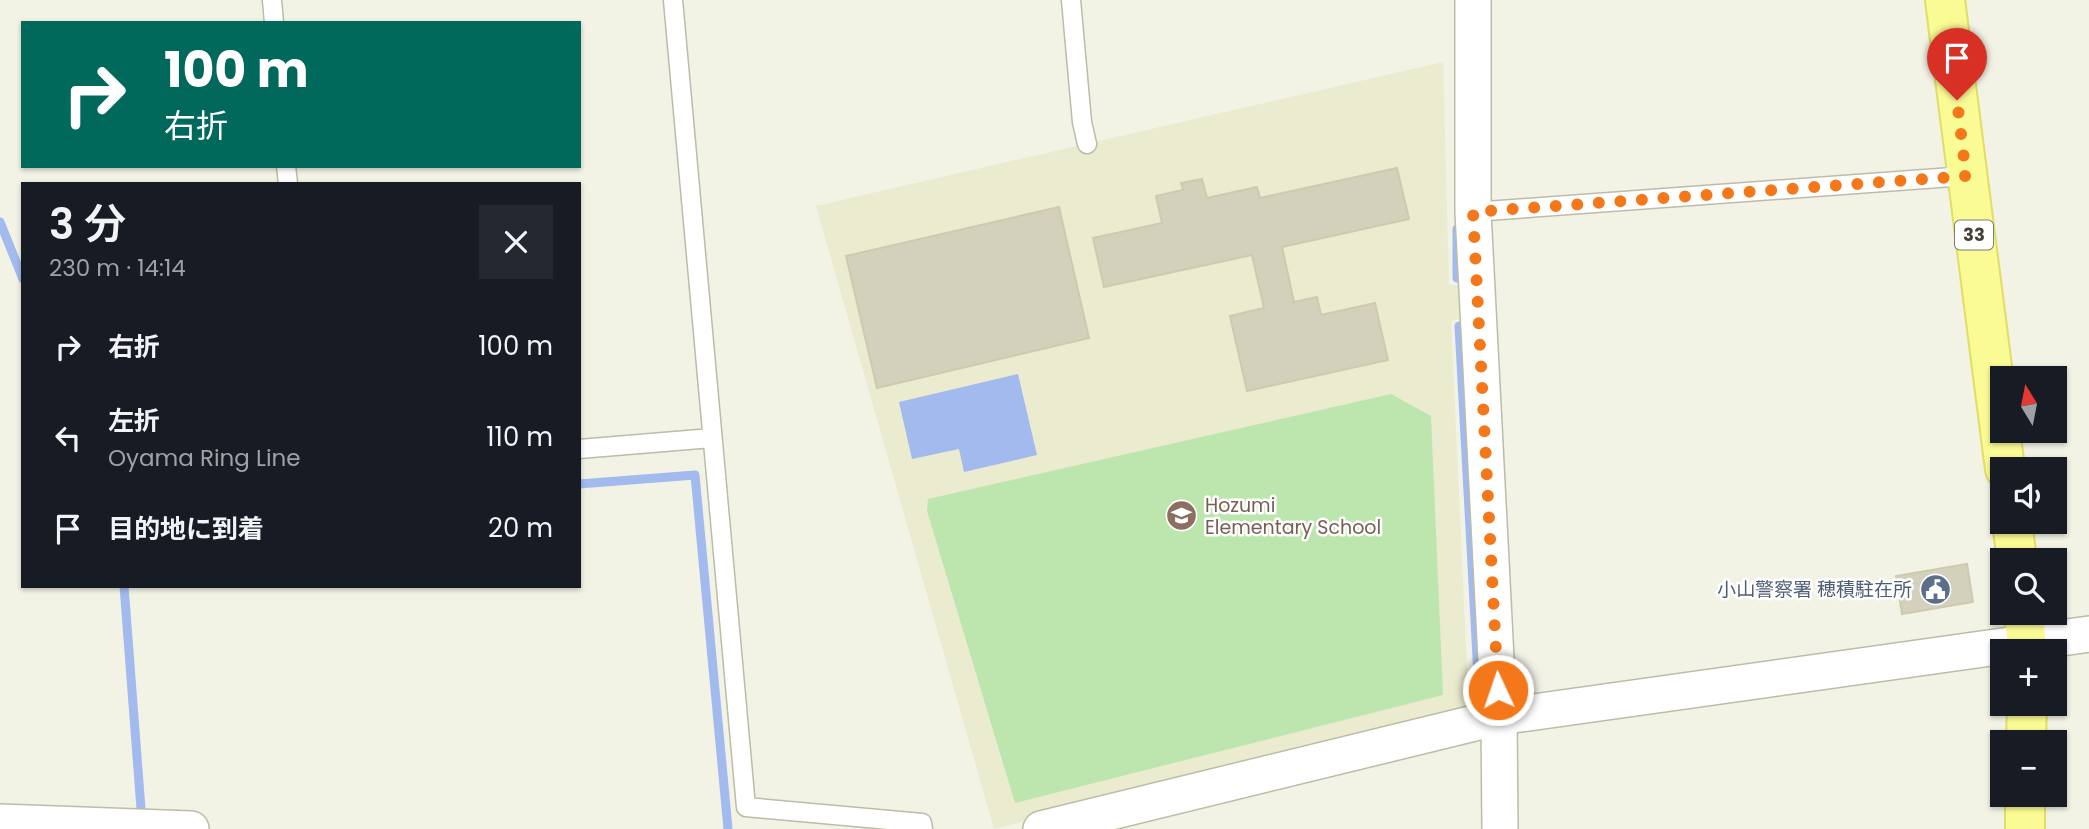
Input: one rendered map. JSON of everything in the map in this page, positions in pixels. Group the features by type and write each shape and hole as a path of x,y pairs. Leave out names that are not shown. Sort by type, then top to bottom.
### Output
{"main road":[{"name":"33","path":"1945,0 2003,457"},
{"path":"2025,807 2025,829"}],"street":[{"path":"1472,0 1473,212 1499,717 1500,829"},
{"path":"1041,829 1499,717 2026,636 2089,634"},
{"path":"0,822 191,829"}],"lane":[{"path":"272,0 274,21"},
{"path":"673,0 746,807 922,823 923,829"},
{"path":"1071,0 1082,122 1087,144"},
{"path":"1473,212 1966,176"},
{"path":"581,449 712,438"}],"shaded area":[{"name":"Hozumi Elementary School","path":"1443,62 1449,285 1462,285 1463,318 1451,321 1469,712 994,829 816,206"}],"green space":[{"path":"1391,394 1431,416 1443,695 1015,803 927,511 928,499"}],"water":[{"path":"1018,374 1037,455 964,472 959,449 912,459 899,402"}],"building":[{"path":"1397,168 1409,219 1282,247 1294,302 1317,297 1321,315 1375,303 1388,360 1247,391 1230,316 1264,308 1252,255 1104,287 1093,238 1162,223 1156,196 1183,190 1181,183 1202,179 1207,198 1257,187 1260,198"},
{"path":"1059,207 1089,338 877,388 846,256"},
{"name":"小山警察署 穂積駐在所","path":"1967,564 1973,602 1902,614 1896,576"}],"waterway":[{"path":"0,222 21,274"},
{"path":"1457,229 1457,278"},
{"path":"1459,326 1479,694"},
{"path":"581,484 695,475 728,829"},
{"path":"124,588 142,822"}],"place":[{"name":"Hozumi Elementary School","path":"1182,516"},
{"name":"小山警察署 穂積駐在所","path":"1935,589"}],"route":[{"path":"1498,690 1473,212 1966,176 1957,100"}]}
